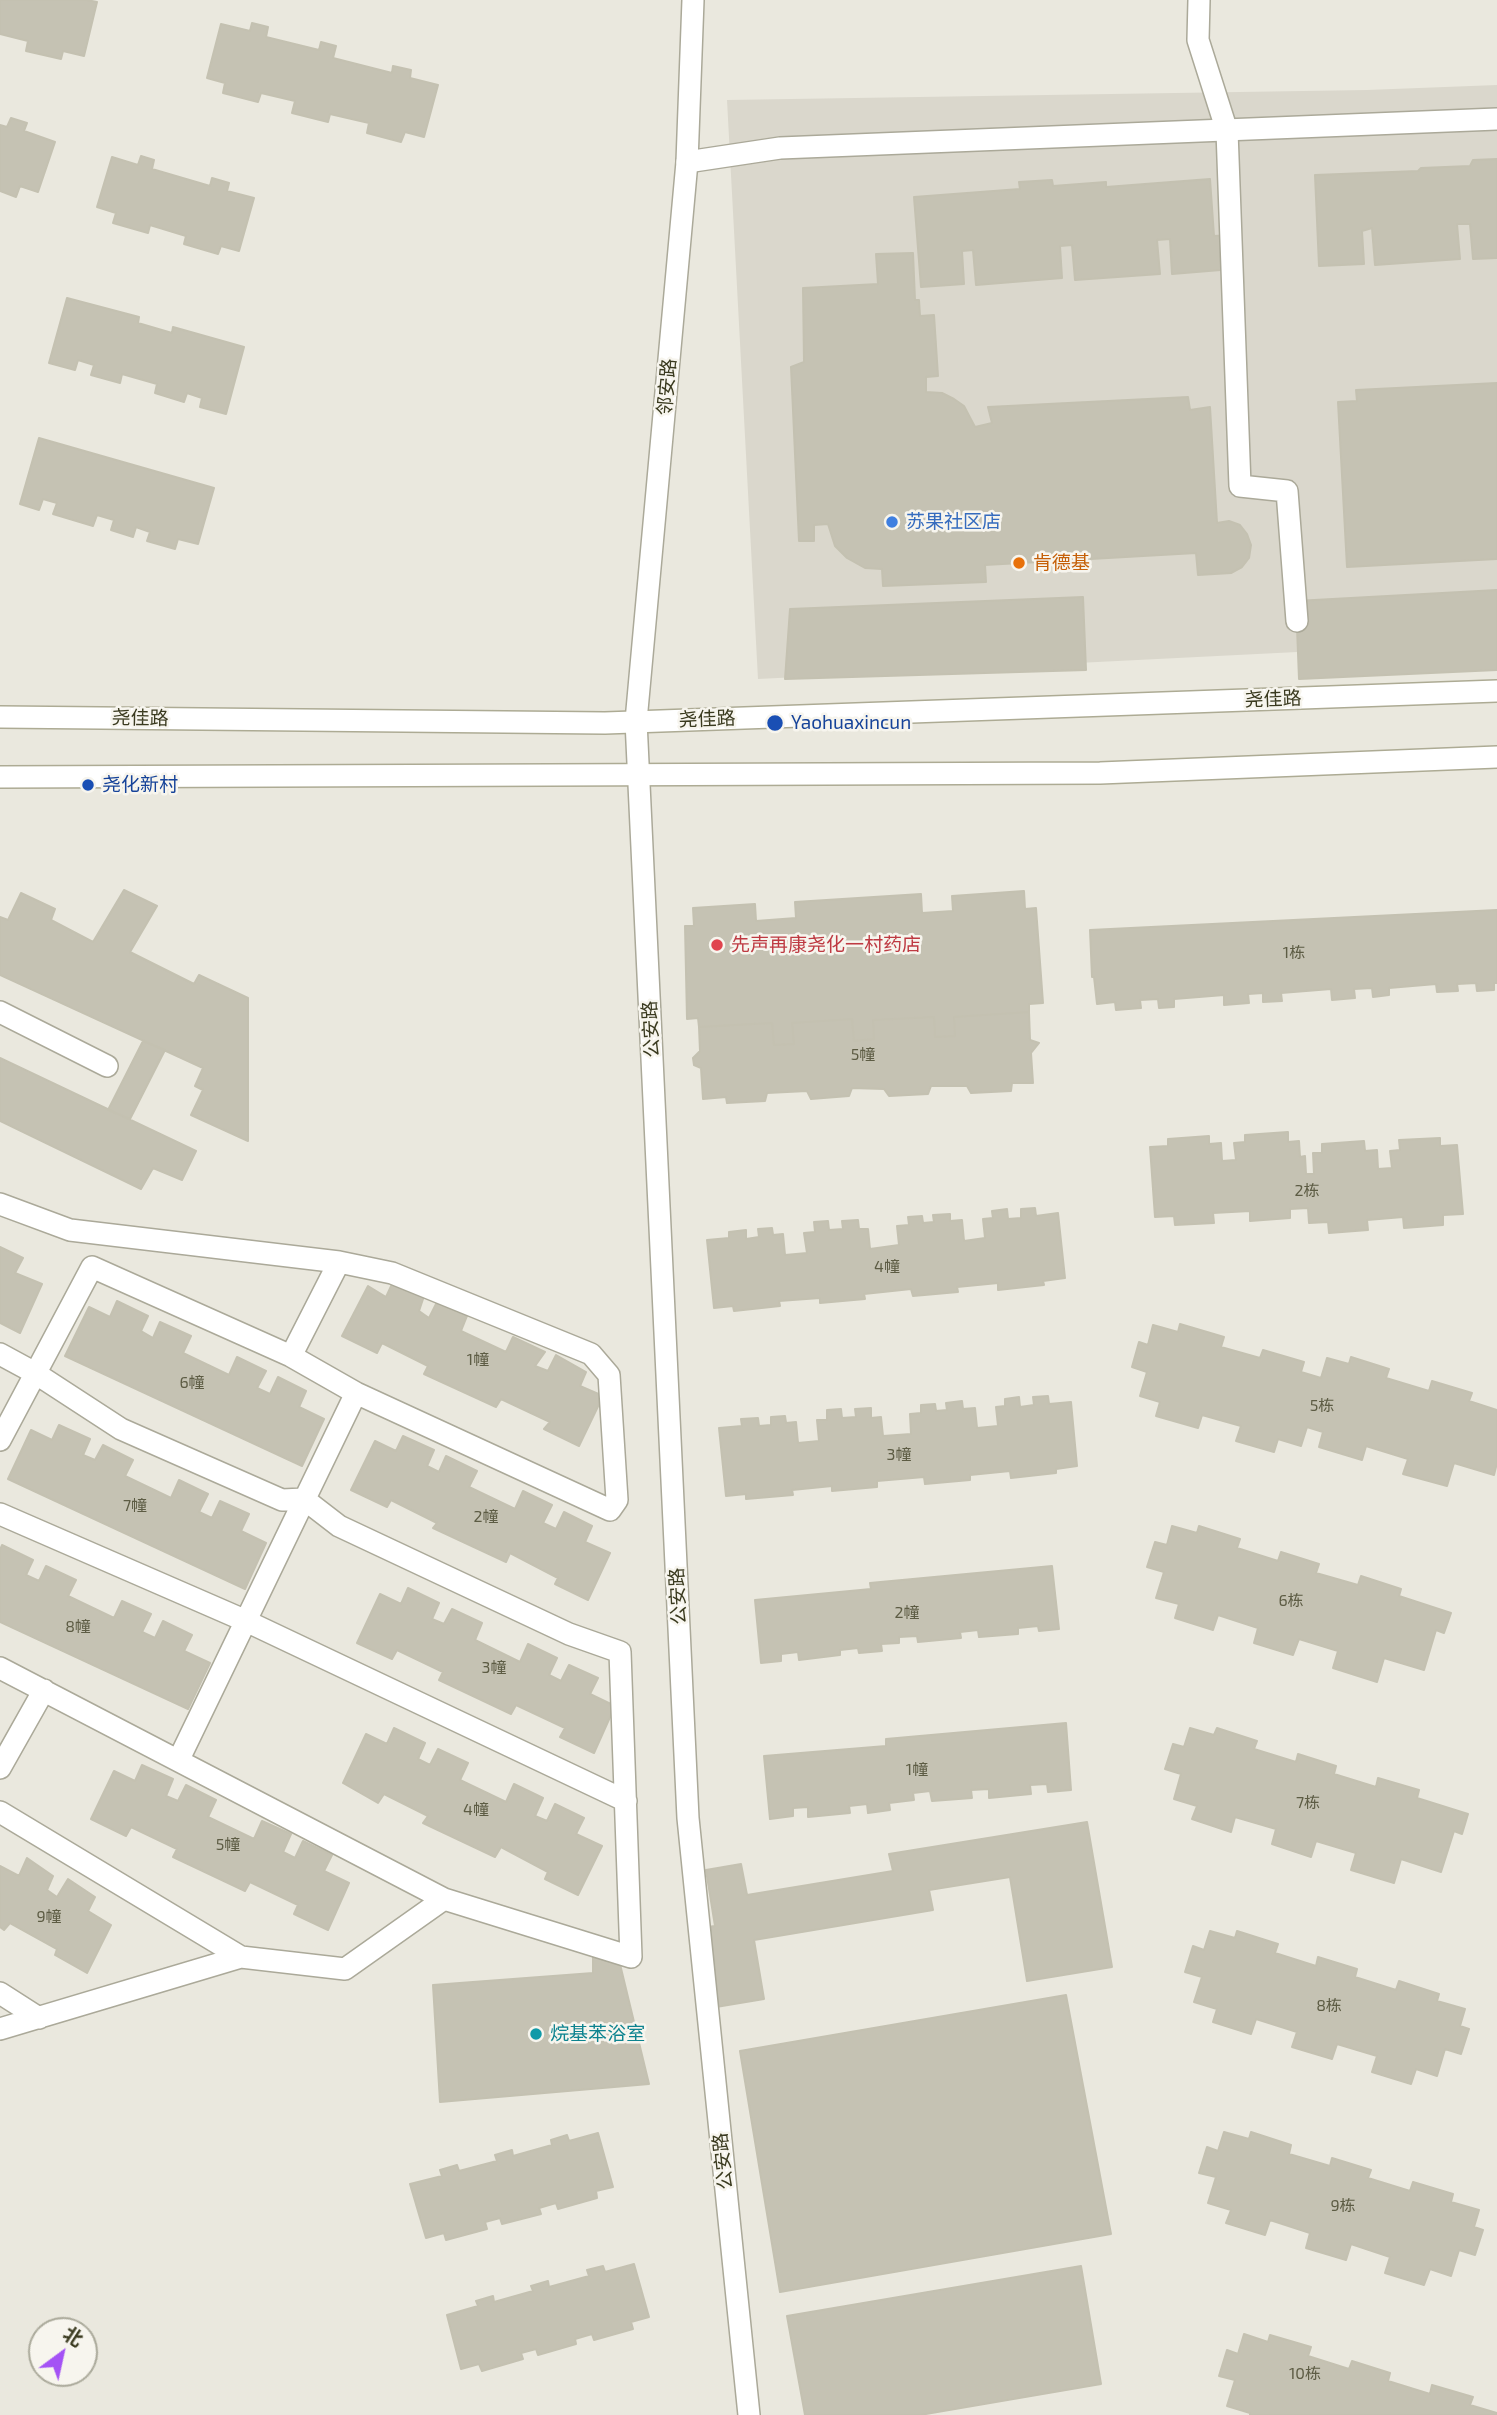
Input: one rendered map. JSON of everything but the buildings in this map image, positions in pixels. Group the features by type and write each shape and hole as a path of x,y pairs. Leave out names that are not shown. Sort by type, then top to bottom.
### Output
{"street":[{"name":"邻安路","path":"639,774 636,721 687,162 693,0"},
{"path":"1199,0 1198,40 1227,131 1240,486 1287,491 1297,621"},
{"path":"687,162 779,148 1497,119"},
{"name":"尧佳路","path":"0,717 605,723 1497,691"},
{"path":"0,777 1100,773 1497,757"},
{"name":"公安路","path":"639,774 688,1818 749,2415"},
{"path":"0,1012 107,1066"},
{"path":"0,1204 70,1230 339,1262 392,1273 591,1354 609,1375 617,1500 610,1510 356,1393 290,1356 92,1268 0,1440"},
{"path":"290,1356 339,1262"},
{"path":"0,1354 35,1373 121,1429 282,1500 304,1499 339,1526 569,1634 620,1652 631,1957 444,1899 0,1668"},
{"path":"179,1759 356,1393"},
{"path":"0,1514 246,1621 626,1801"},
{"path":"0,1769 44,1690"},
{"path":"0,1812 241,1957"},
{"path":"0,2029 241,1957 345,1969 444,1899"},
{"path":"0,1993 39,2018"}],"shaded area":[{"path":"1497,85 1497,642 758,679 727,100 1367,90"}],"place":[{"name":"苏果社区店","path":"892,522"},
{"name":"肯德基","path":"1019,563"},
{"name":"Yaohuaxincun","path":"775,723"},
{"name":"尧化新村","path":"88,785"},
{"name":"先声再康尧化一村药店","path":"717,945"},
{"name":"烷基苯浴室","path":"536,2034"}]}
